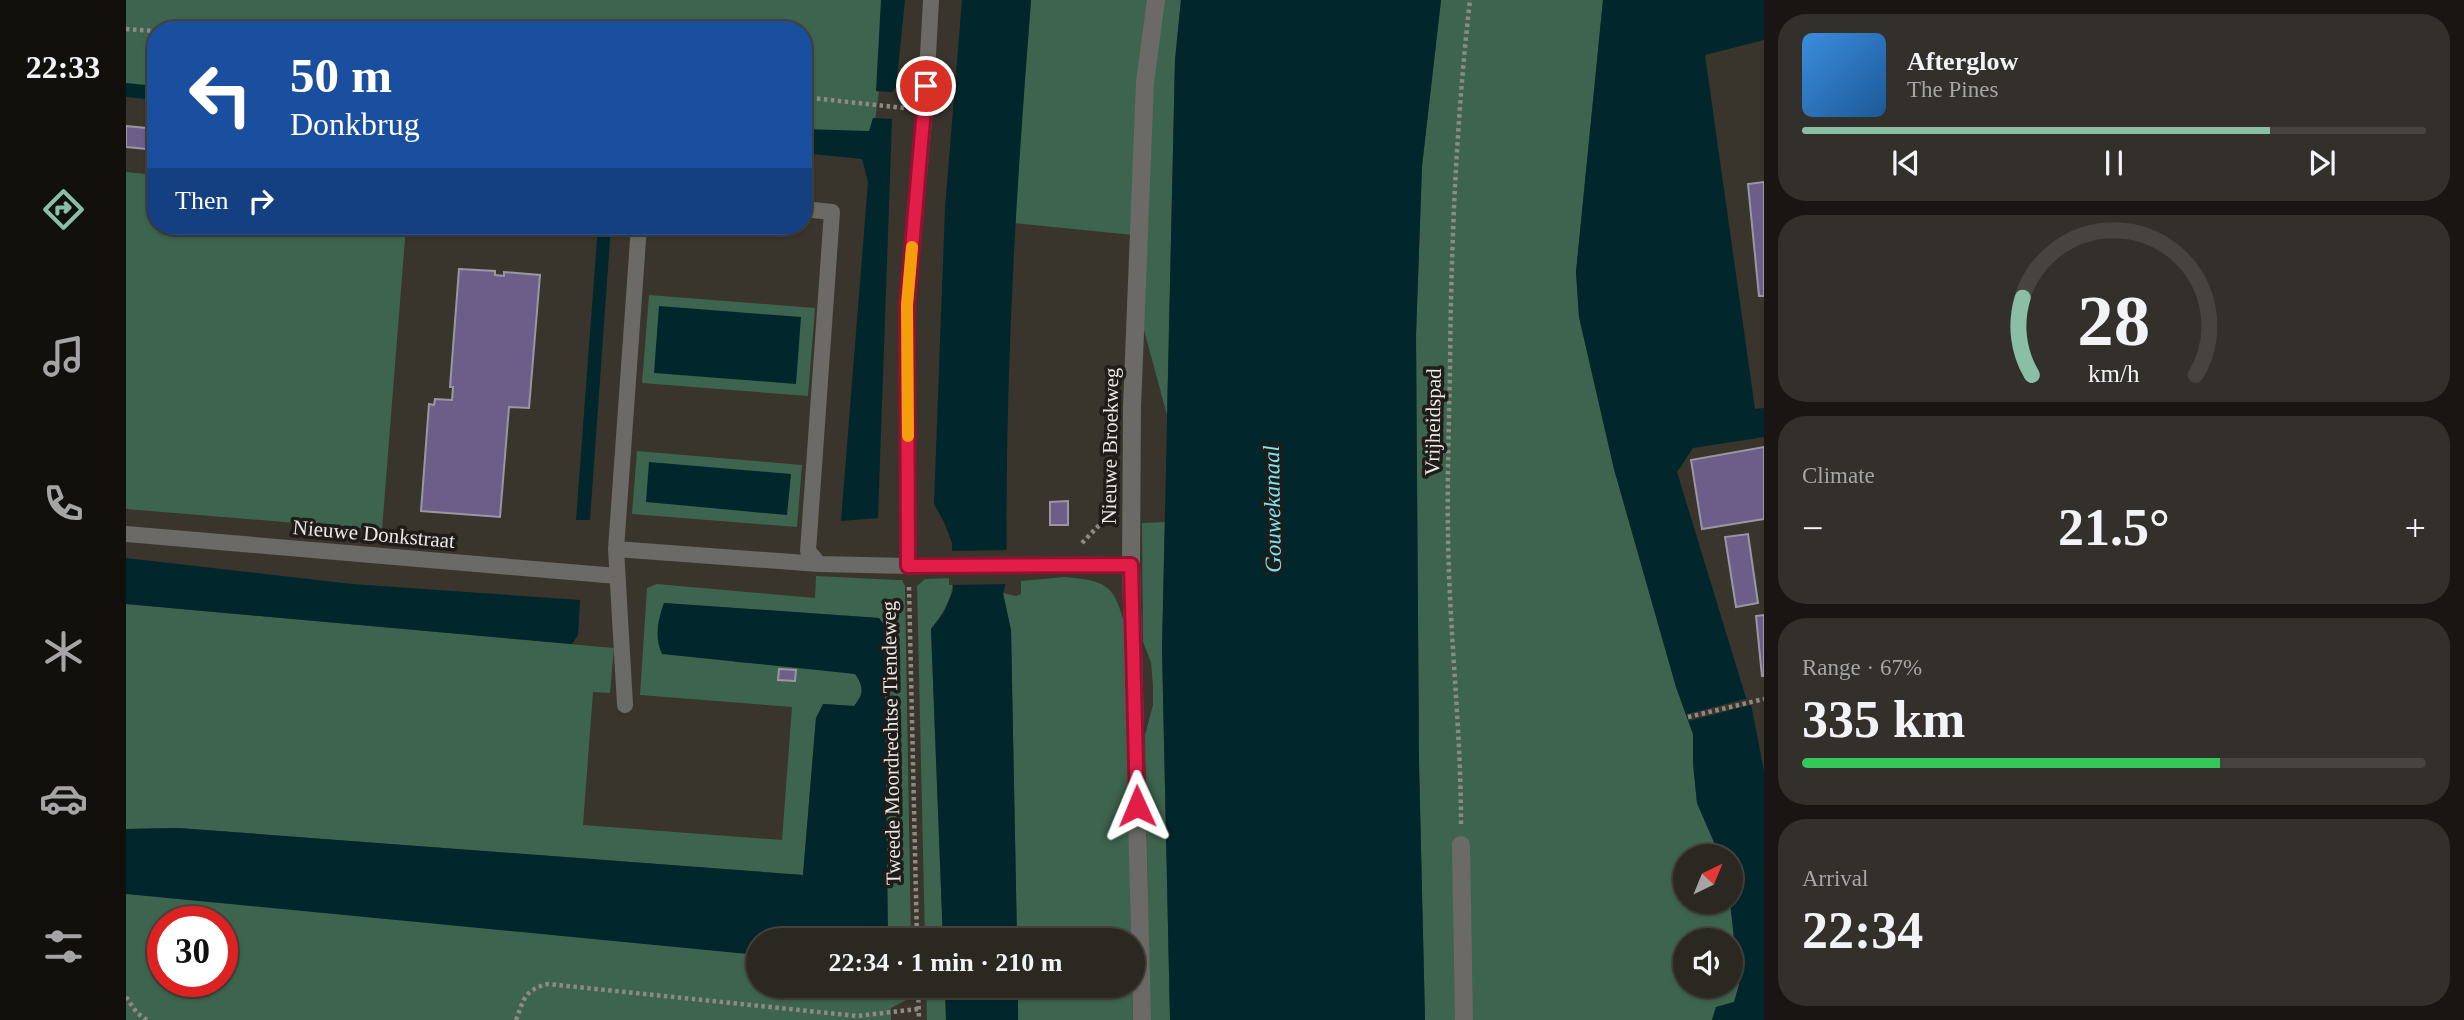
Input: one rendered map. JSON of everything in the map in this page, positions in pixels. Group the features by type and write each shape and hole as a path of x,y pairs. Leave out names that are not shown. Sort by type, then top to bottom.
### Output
{"street":[{"name":"Nieuwe Broekweg","path":"1142,1020 1131,565 1132,407 1145,82 1156,0"},
{"path":"1461,845 1464,1020"}],"lane":[{"path":"908,566 907,305 925,110 931,0"},
{"path":"812,210 832,212 808,551 819,564"},
{"path":"625,705 616,549 638,235"},
{"name":"Nieuwe Donkstraat","path":"126,534 617,576"},
{"path":"616,549 819,564 1131,565"}],"path":[{"name":"Vrijheidspad","path":"1461,845 1461,773 1448,535 1448,444 1451,244 1464,49 1470,0"},
{"path":"126,29 147,30"},
{"path":"812,98 925,110"},
{"name":"Tweede Moordrechtse Tiendeweg","path":"908,566 917,928"},
{"path":"1688,717 1764,699"},
{"path":"516,1020 526,994 536,987 548,984 857,1016 918,1009"},
{"path":"126,998 136,1013 147,1020"},
{"path":"918,998 919,1020"}],"green space":[{"path":"126,0 885,0 879,92 871,149 812,144 812,21 147,21 147,88 126,87"},
{"path":"1031,0 1181,0 1175,60 1167,415 1141,319 1143,236 1014,223"},
{"path":"1441,0 1603,0 1576,272 1579,317 1614,469 1676,687 1693,734 1697,803 1715,844 1673,844 1673,914 1731,914 1733,928 1673,928 1673,998 1735,998 1734,1002 1716,1007 1712,1020 1425,1020 1419,764 1416,335 1422,166"},
{"path":"126,172 147,174 147,235 405,235 382,530 126,509"},
{"path":"649,295 815,308 808,396 642,383"},
{"path":"637,451 802,465 797,527 632,514"},
{"path":"1165,522 1162,648 1170,1020 1150,1020 1145,735 1153,705 1153,686 1151,662 1143,642 1142,523"},
{"path":"816,576 902,580 905,586 911,928 888,928 884,625 879,618 664,603 661,612 735,662 817,668 856,674 862,691 854,706 824,704 816,718 803,875 178,828 126,829 126,604 614,648 610,693 593,692 583,825 782,840 792,707 640,695 647,588 657,584 815,598"},
{"path":"1065,577 1093,581 1109,590 1119,606 1127,633 1131,928 1017,928 1011,631 1003,593 1016,596 1021,594 1021,581"},
{"path":"953,578 949,599 931,629 943,928 925,928 917,586 925,579"},
{"path":"126,879 746,939 746,998 910,998 891,1008 891,1020 126,1020"},
{"path":"926,998 945,998 946,1020 927,1020"},
{"path":"1018,998 1132,998 1133,1020 1018,1020"}],"water":[{"path":"881,0 905,0 896,87 892,92 876,91"},
{"path":"962,0 1031,0 1012,289 1007,434 1007,579 1003,593 1011,630 1017,928 943,928 931,629 943,614 953,591 952,543 934,504 945,208"},
{"name":"Gouwekanaal","path":"1181,0 1441,0 1422,166 1416,335 1419,764 1425,1020 1170,1020 1162,648 1175,60"},
{"path":"1603,0 1764,0 1764,40 1705,55 1755,409 1764,408 1764,437 1693,448 1677,472 1746,698 1750,699 1764,771 1764,1020 1712,1020 1716,1007 1734,1002 1735,998 1743,998 1743,928 1733,928 1731,914 1743,914 1743,844 1715,844 1697,803 1693,734 1676,687 1614,469 1579,317 1576,272"},
{"path":"126,83 147,85 147,99 126,97"},
{"path":"873,118 892,119 878,518 841,521 868,182 862,159 812,154 812,129 869,131"},
{"path":"597,235 610,235 590,520 576,520"},
{"path":"659,306 801,317 796,384 654,373"},
{"path":"649,462 791,474 787,515 646,502"},
{"path":"126,558 352,584 580,600 578,635 572,644 126,604"},
{"path":"664,603 879,618 884,625 888,928 746,928 746,954 126,894 126,829 178,828 803,875 816,718 823,704 854,706 862,690 858,679 855,674 662,654 658,641"},
{"path":"945,998 1018,998 1018,1020 946,1020"}],"pier":[{"path":"1010,550 1009,584 949,585 949,551"},
{"path":"1753,697 1754,704 1689,721 1687,714"}],"building":[{"path":"126,126 147,128 147,149 126,147"},
{"path":"1764,182 1764,296 1759,296 1748,184"},
{"path":"459,269 495,271 495,275 504,276 504,272 540,275 529,408 509,407 500,517 421,511 429,404 434,405 435,399 452,400 453,387 450,387"},
{"path":"1764,447 1764,519 1702,529 1691,460"},
{"path":"1068,501 1068,525 1050,525 1050,502"},
{"path":"1748,534 1758,603 1736,607 1725,537"},
{"path":"1764,615 1764,676 1762,676 1756,616"},
{"path":"779,669 796,670 795,681 778,680"}],"slow traffic":[{"path":"908,436 907,305 912,247"}],"route":[{"path":"926,86 907,305 908,566 1131,565 1137,806"}]}
